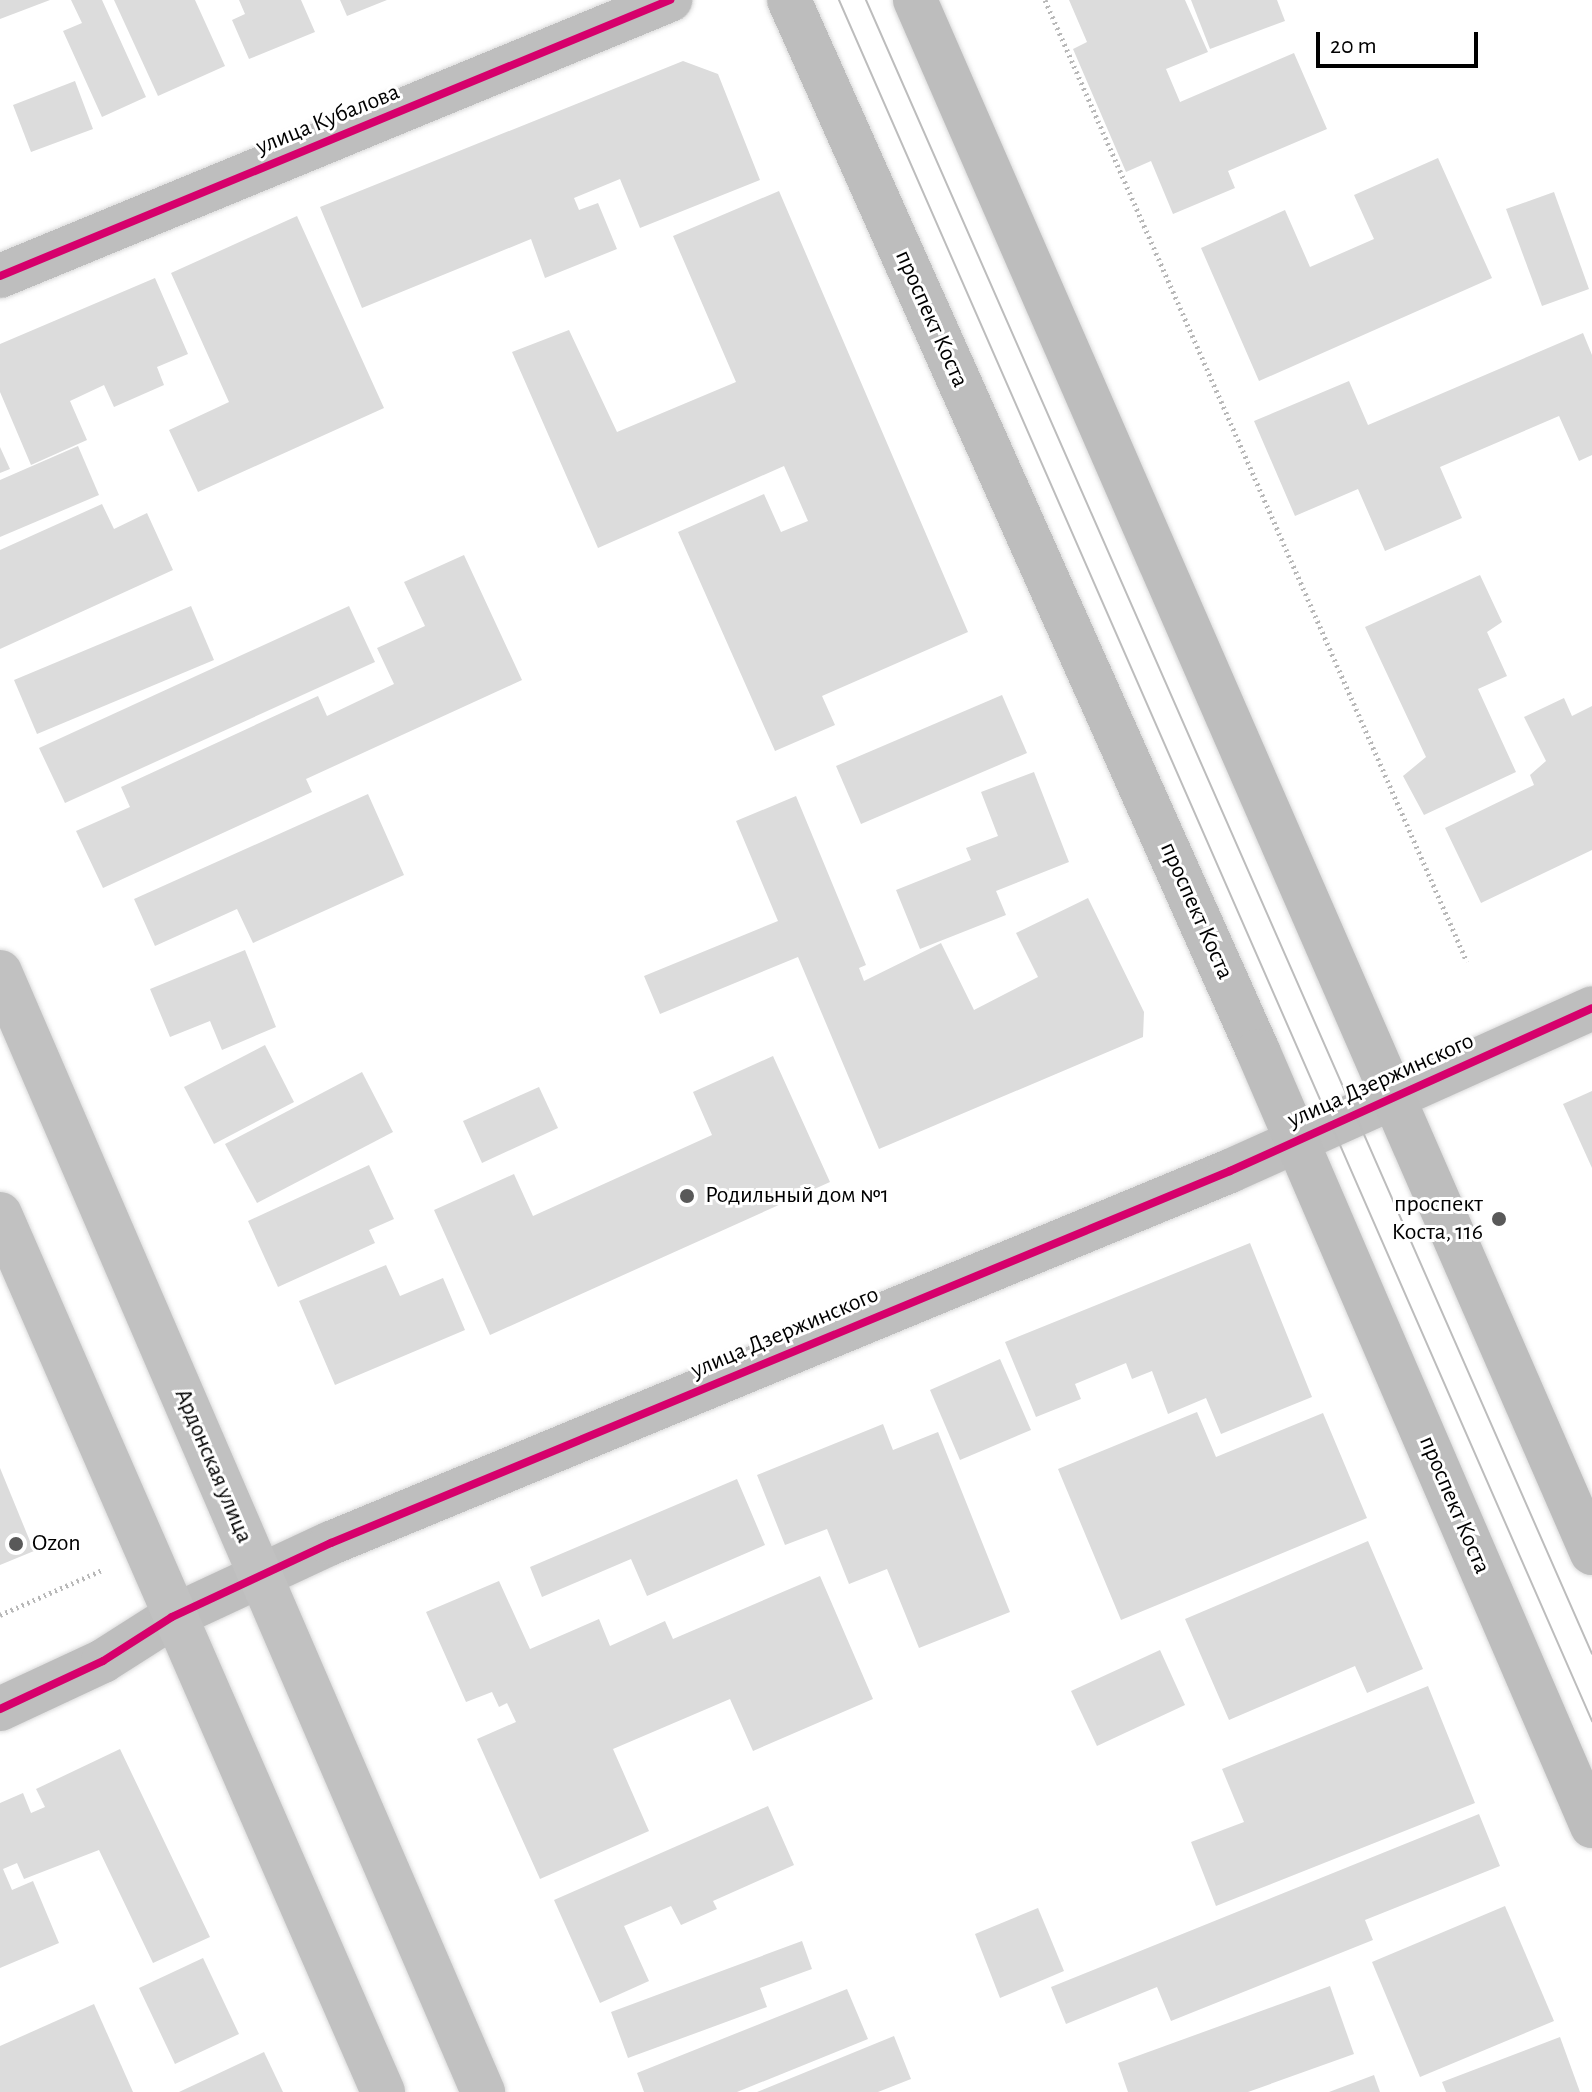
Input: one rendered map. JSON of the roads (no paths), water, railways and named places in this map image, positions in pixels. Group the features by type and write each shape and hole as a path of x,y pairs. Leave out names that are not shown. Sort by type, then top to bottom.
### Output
{"main road":[{"name":"проспект Коста","path":"789,0 1297,1140 1592,1826"},
{"path":"915,0 1592,1553"},
{"name":"Ардонская улица","path":"0,972 483,2092"},
{"path":"0,1214 172,1617 383,2092"}],"street":[{"name":"улица Кубалова","path":"0,276 670,0"},
{"name":"улица Дзержинского","path":"0,1709 103,1661 172,1617 260,1576 1297,1140 1592,1008"}],"tram line":[{"path":"839,0 1592,1721"},
{"path":"866,0 1592,1654"}],"place":[{"name":"Родильный дом №1","path":"687,1196"},
{"name":"проспект Коста, 116","path":"1499,1219"},
{"name":"Ozon","path":"16,1544"}]}
